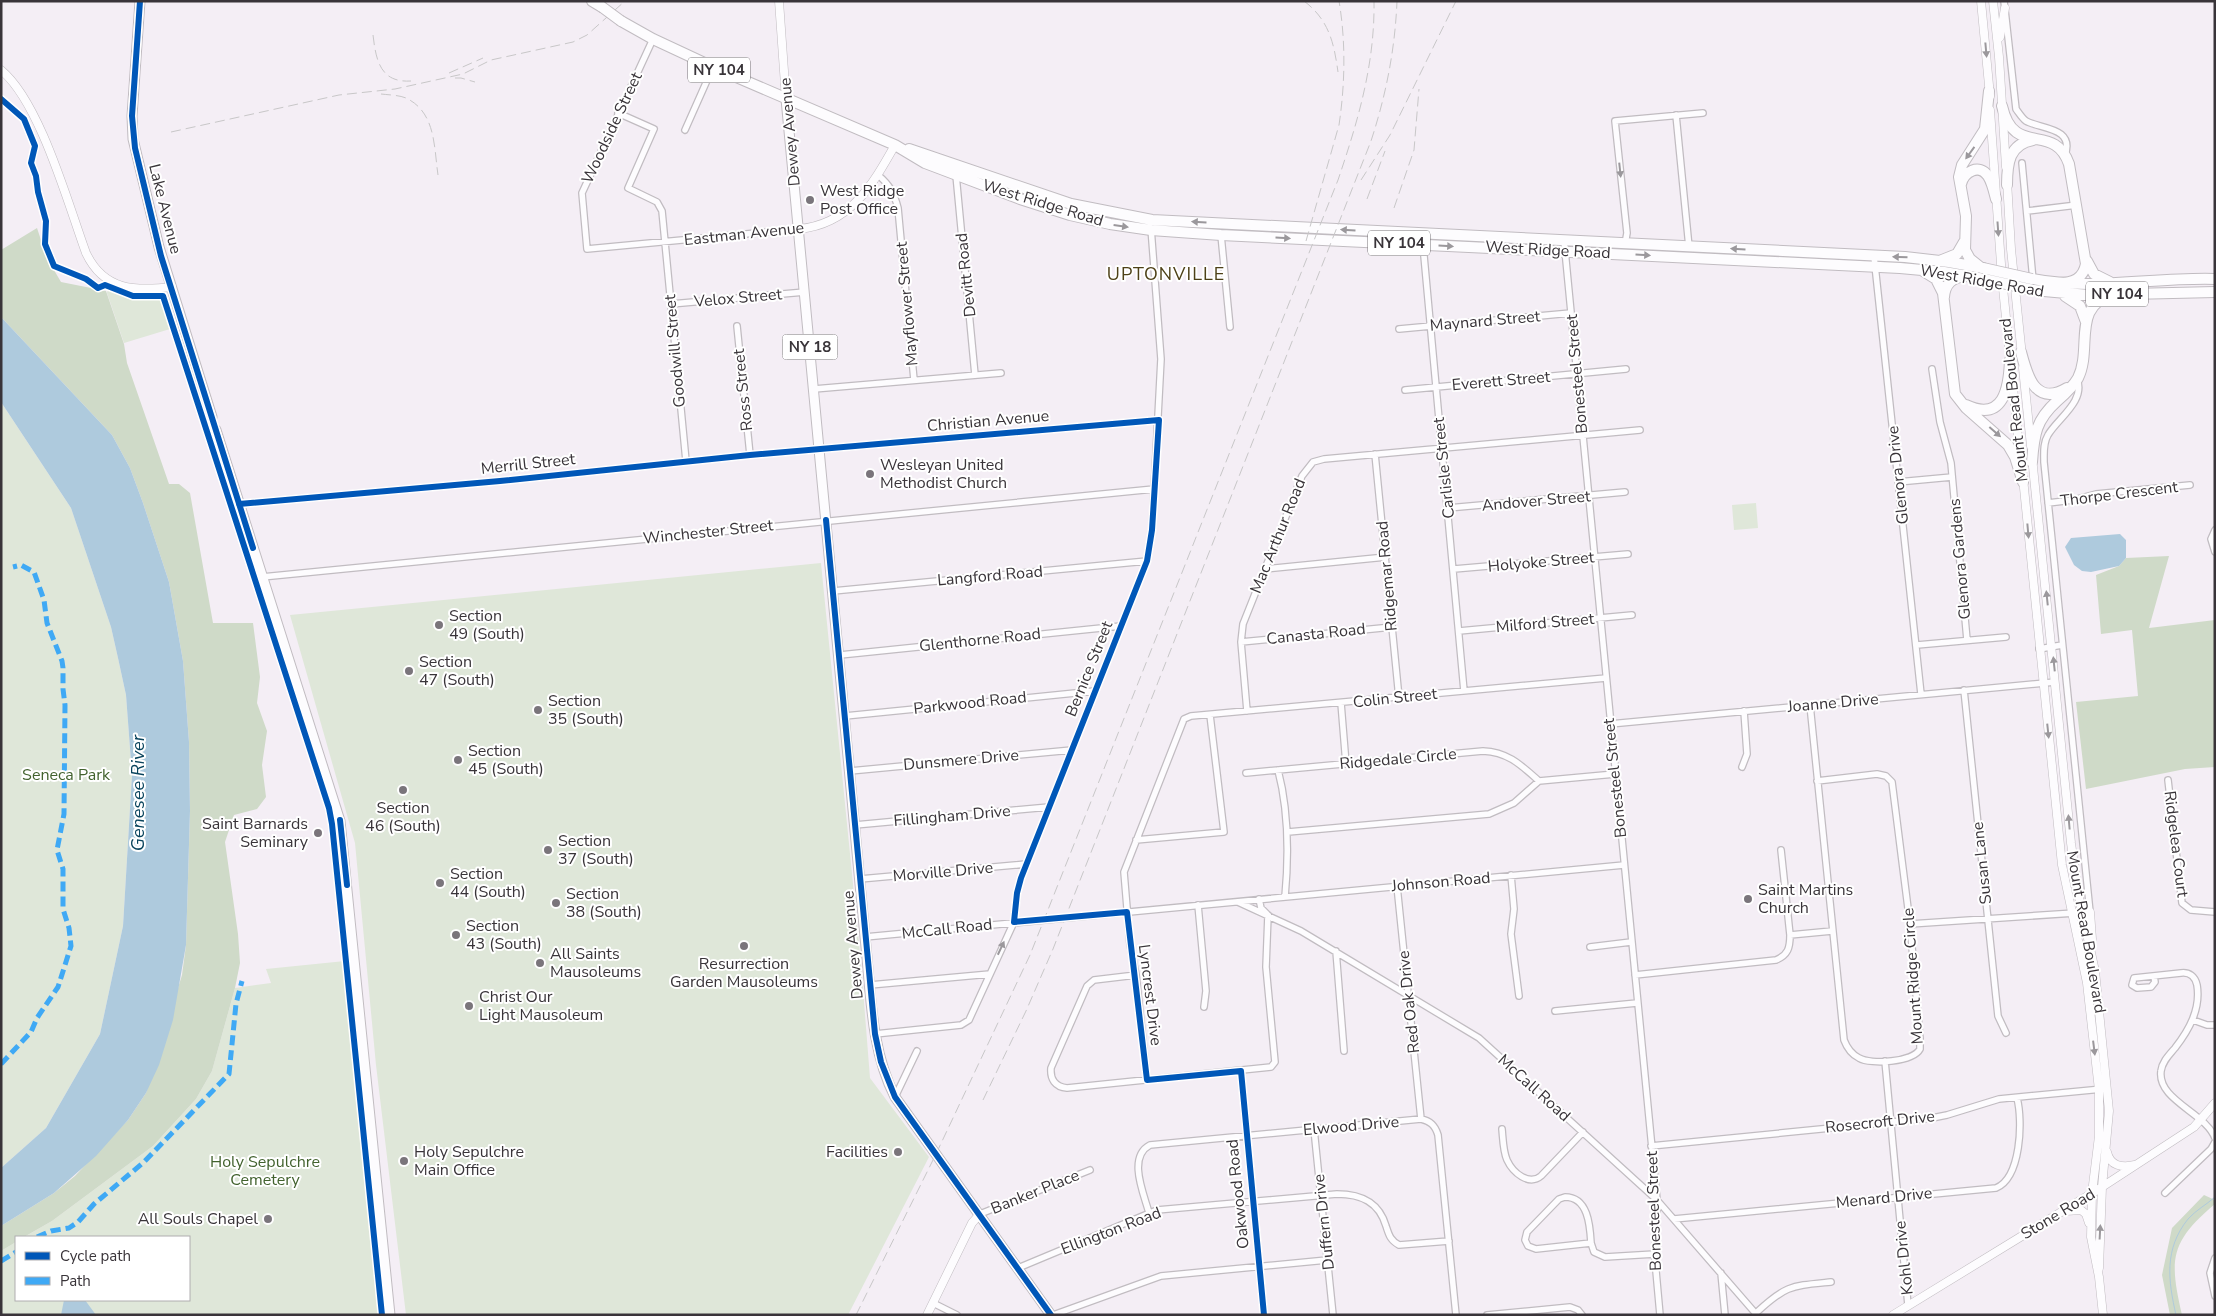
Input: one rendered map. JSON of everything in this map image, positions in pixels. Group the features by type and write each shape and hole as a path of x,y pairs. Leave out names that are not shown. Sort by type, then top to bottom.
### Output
{"highway":[{"name":"West Ridge Road","path":"592,1 653,39 895,146 925,163 1020,199 1070,215 1110,224 1875,262 1936,260 2059,283 2118,283 2202,278 2215,279"},
{"path":"1936,260 1955,255 1961,249 1964,242 1966,216 1960,173 1984,132 1989,91"},
{"path":"2002,106 2007,122 2014,131 2022,136 2041,139 2054,144 2065,155 2070,167 2086,256 2094,274 2104,280 2118,283"},
{"path":"2007,185 2009,160 2014,148 2026,141 2041,139"},
{"name":"West Ridge Road","path":"895,146 921,152 1071,204 1151,225 1221,234 1423,244 1565,246 1625,244 1689,247 1875,262 1984,279 2052,293 2079,295 2215,292"},
{"path":"1961,190 1962,181 1966,174 1971,170 1980,170 1989,177 1996,199"},
{"path":"1964,242 1970,259 1983,268"},
{"path":"2059,283 2072,282 2081,277 2085,270 2086,256"},
{"path":"1918,269 1936,280 1944,298 1953,387 1958,400 2008,445 2015,458 2023,482"},
{"path":"1944,298 1948,284 1958,277 1966,276"},
{"path":"2127,294 2147,288 2188,284 2202,278"},
{"path":"2052,293 2066,296 2079,304 2084,314 2086,327"},
{"path":"2032,462 2034,438 2039,422 2048,409 2069,390 2077,379 2081,367 2088,315 2094,305 2102,298 2115,294"},
{"path":"2021,352 2030,380 2040,391 2051,394 2058,392 2069,387 2077,379"},
{"path":"1958,400 1970,407 1981,410 1989,409 1998,404 2007,392 2010,360"}],"main road":[{"name":"Lake Avenue","path":"140,1 133,134 154,230 212,417"},
{"name":"Dewey Avenue","path":"779,1 786,99 875,1034 881,1062 896,1097 1052,1315"},
{"name":"Mount Read Boulevard","path":"1982,1 2010,360 2062,865 2087,983 2109,1125 2102,1187 2098,1277"},
{"name":"Mount Read Boulevard","path":"1994,1 2021,352 2071,844 2086,912 2095,971 2103,1089 2092,1193 2091,1231 2103,1315"},
{"path":"1999,57 2004,5"},
{"path":"1,70 15,84 29,107 49,152 92,265 107,279 128,289 172,288"},
{"name":"Eastman Avenue","path":"799,229 810,228 843,215 878,175 895,146"},
{"path":"216,430 340,821 390,1315"},
{"name":"Stone Road","path":"1893,1315 2102,1187 2194,1128 2215,1103"},
{"path":"2107,1147 2110,1160 2115,1164 2126,1167 2139,1164"},
{"path":"2060,1213 2081,1210 2086,1214 2091,1231"},
{"path":"927,1315 972,1223 980,1214"}],"street":[{"path":"2004,5 2014,100 2017,111 2027,121 2049,127 2060,133 2066,145 2065,155"},
{"name":"Woodside Street","path":"587,249 582,193 653,39"},
{"path":"685,130 713,67"},
{"name":"Goodwill Street","path":"618,113 654,130 628,188 652,199 660,206 686,461"},
{"path":"1625,244 1627,233 1615,121 1703,113"},
{"path":"1676,115 1689,247"},
{"path":"2022,163 2033,279"},
{"name":"Mayflower Street","path":"878,175 888,184 894,194 898,208 914,380"},
{"name":"Devitt Road","path":"956,175 976,375"},
{"path":"2027,211 2077,205"},
{"name":"Bernice Street","path":"875,1034 966,1024 1014,922 1017,893 1026,864 1146,561 1152,530 1162,359 1151,225"},
{"name":"Eastman Avenue","path":"587,249 799,229"},
{"path":"1221,234 1230,327"},
{"name":"Carlisle Street","path":"1423,244 1464,691"},
{"name":"Bonesteel Street","path":"1565,246 1657,1200 1655,1254 1660,1315"},
{"name":"Glenora Drive","path":"1875,262 1921,694"},
{"name":"Velox Street","path":"671,304 805,292"},
{"name":"Maynard Street","path":"1399,328 1571,313"},
{"name":"Ross Street","path":"737,326 750,455"},
{"name":"Glenora Gardens","path":"1932,369 1940,422 1950,460 1967,640"},
{"name":"Everett Street","path":"1405,390 1626,370"},
{"path":"814,389 1000,373"},
{"name":"Mount Read Boulevard","path":"2077,379 2079,386 2075,400 2049,434 2044,445 2044,462 2086,912"},
{"name":"Christian Avenue","path":"820,449 1159,420"},
{"name":"Mac Arthur Road","path":"1247,711 1241,642 1243,624 1302,476 1309,466 1324,459 1640,430"},
{"name":"Merrill Street","path":"239,504 500,481 820,449"},
{"name":"Ridgemar Road","path":"1375,454 1399,698"},
{"name":"Glenora Gardens","path":"1898,482 1952,477"},
{"name":"Thorpe Crescent","path":"2048,503 2070,501 2096,494 2190,485"},
{"name":"Winchester Street","path":"262,577 1154,489"},
{"name":"Andover Street","path":"1448,508 1625,492"},
{"path":"2215,530 2211,538 2215,552"},
{"name":"Holyoke Street","path":"1454,569 1628,554"},
{"path":"1264,569 1386,558"},
{"name":"Langford Road","path":"833,591 1146,561"},
{"name":"Milford Street","path":"1458,631 1632,615"},
{"name":"Glenthorne Road","path":"840,654 1121,626"},
{"name":"Canasta Road","path":"1241,642 1392,627"},
{"name":"Glenora Gardens","path":"1917,645 2006,637"},
{"path":"2039,649 2062,645"},
{"name":"Colin Street","path":"1184,719 1247,711 1606,678"},
{"name":"Joanne Drive","path":"1610,724 2055,682"},
{"name":"Susan Lane","path":"1964,690 1998,1016 2006,1034"},
{"name":"Parkwood Road","path":"845,716 1095,691"},
{"path":"1341,703 1346,764"},
{"name":"Mount Ridge Circle","path":"1810,705 1817,781 1832,931 1844,1040 1851,1053 1862,1060 1885,1061 1912,1057 1918,1053 1921,1045 1910,924 1892,782 1881,774 1817,781"},
{"path":"1742,767 1747,754 1744,711"},
{"path":"1136,840 1224,832 1210,715"},
{"name":"Lyncrest Drive","path":"1147,1080 1136,975 1130,944 1124,872 1184,719"},
{"name":"Dunsmere Drive","path":"850,771 1072,750"},
{"name":"Ridgedale Circle","path":"1246,773 1493,751 1513,758 1539,781"},
{"path":"1278,770 1284,797 1288,832 1285,897"},
{"path":"1288,832 1489,814 1514,803 1539,781 1615,774"},
{"name":"Ridgelea Court","path":"2168,780 2182,903 2191,910 2215,912"},
{"name":"Fillingham Drive","path":"855,825 1050,807"},
{"path":"1635,975 1776,960 1783,957 1787,952 1790,935 1782,850"},
{"name":"Morville Drive","path":"860,879 1026,864"},
{"name":"Johnson Road","path":"1259,899 1624,865"},
{"path":"1511,875 1514,909 1511,934 1519,996"},
{"name":"Red Oak Drive","path":"1397,886 1421,1119"},
{"path":"1136,975 1101,979 1089,983 1052,1064 1050,1074 1056,1084 1067,1088 1268,1068 1275,1062 1266,967 1268,915 1261,908 1259,899"},
{"name":"McCall Road","path":"865,937 1259,899"},
{"name":"McCall Road","path":"1238,902 1268,915 1336,952 1479,1038 1657,1200 1756,1314"},
{"path":"1198,905 1206,991 1204,1007"},
{"path":"1910,924 2086,912"},
{"path":"1790,935 1832,931"},
{"path":"1590,946 1631,942"},
{"path":"1336,952 1344,1051"},
{"path":"2154,976 2185,972 2192,975 2196,982 2198,993 2193,1020 2185,1035 2166,1060 2161,1069 2161,1077 2170,1094 2211,1130 2215,1138"},
{"path":"870,985 990,974"},
{"path":"1554,1010 1637,1003"},
{"path":"2193,1020 2207,1025 2215,1025"},
{"path":"896,1097 917,1051"},
{"name":"Kohl Drive","path":"1885,1061 1908,1305"},
{"name":"Oakwood Road","path":"1240,1071 1264,1315"},
{"name":"Rosecroft Drive","path":"1652,1146 1947,1115 1999,1099 2103,1089"},
{"name":"Menard Drive","path":"1674,1219 1996,1188 2006,1182 2012,1171 2021,1128 2021,1112 2017,1098"},
{"name":"Elwood Drive","path":"1149,1214 1138,1168 1139,1157 1143,1150 1154,1144 1421,1119 1432,1123 1438,1135 1456,1315"},
{"name":"Duffern Drive","path":"1314,1129 1333,1315"},
{"path":"1502,1129 1507,1160 1520,1175 1529,1180 1542,1176 1583,1132"},
{"path":"2165,1193 2211,1149 2215,1142"},
{"name":"Banker Place","path":"980,1214 1090,1170"},
{"name":"Ellington Road","path":"1018,1268 1163,1209 1321,1195 1348,1194 1367,1199 1381,1213 1390,1237 1399,1245 1449,1241"},
{"path":"1591,1243 1536,1248 1528,1246 1525,1240 1527,1232 1559,1199 1568,1196 1579,1202 1587,1213 1594,1252 1605,1257 1655,1254"},
{"path":"2215,1258 2210,1273 2215,1296"},
{"path":"1052,1315 1161,1276 1328,1260"},
{"path":"1721,1273 1725,1315"},
{"path":"1756,1314 1781,1291 1790,1286 1831,1282"},
{"path":"933,1303 957,1315"},
{"path":"1487,1315 1574,1308 1582,1315"}],"green space":[{"path":"37,228 47,258 61,282 106,291 124,344 127,363 169,484 179,484 190,493 213,623 253,623 260,677 257,703 267,731 262,765 266,797 257,809 234,815 225,842 238,934 240,963 212,1071 196,1099 153,1146 52,1221 26,1236 15,1236 15,1243 1,1251 1,1226 54,1193 75,1176 128,1120 146,1093 182,975 186,945 190,811 189,742 183,661 169,582 143,503 130,468 112,435 1,317 1,250"},
{"path":"108,289 130,297 161,296 170,329 124,343 107,293"},
{"name":"Seneca Park","path":"1,402 71,508 111,627 126,695 132,775 123,926 100,1034 46,1128 1,1168"},
{"path":"1756,503 1758,528 1734,530 1732,505"},
{"path":"2169,556 2149,628 2215,620 2215,767 2185,769 2086,789 2076,702 2138,696 2132,630 2101,634 2096,575 2119,566 2126,558"},
{"path":"821,563 861,964 870,1078 929,1157 848,1315 406,1315 376,1065 355,843 290,615"},
{"name":"Holy Sepulchre Cemetery","path":"345,961 378,1315 1,1315 1,1251 15,1243 15,1301 190,1301 190,1236 26,1236 52,1221 153,1146 196,1099 212,1071 235,988 271,983 266,969"},
{"path":"2204,1195 2215,1200 2215,1204 2200,1217 2181,1241 2175,1265 2175,1279 2182,1315 2170,1315 2162,1275 2172,1228"}],"water":[{"name":"Genesee River","path":"1,317 112,435 130,468 169,582 183,661 189,742 190,811 186,945 173,1020 159,1065 146,1093 128,1120 96,1156 54,1193 1,1226 1,1168 46,1128 100,1034 123,926 132,775 126,695 111,627 71,508 1,402"},
{"path":"2120,534 2126,540 2126,558 2119,566 2091,572 2082,571 2074,565 2065,547 2071,538"},
{"path":"64,1301 86,1301 96,1315 61,1315"}],"waterway":[{"path":"2176,1315 2170,1277 2170,1265 2175,1242 2180,1230 2188,1219 2215,1197 2215,1188"}],"railway":[{"path":"171,132 339,95 395,89 463,74 491,60 573,42 587,35 625,1"},
{"path":"1304,1 1325,24 1335,51 1338,72"},
{"path":"1306,241 1339,125 1343,95 1344,63 1339,1"},
{"path":"856,1315 936,1154 1030,955 1338,180 1364,92 1372,47 1374,1"},
{"path":"983,1100 1026,1011 1053,949 1371,141 1389,72 1397,1"},
{"path":"1361,180 1390,135 1456,1"},
{"path":"373,35 378,61 386,74 401,81 411,81"},
{"path":"449,73 483,58"},
{"path":"455,78 475,82"},
{"path":"1394,208 1414,150 1419,89"},
{"path":"381,94 408,99 424,113 432,132 438,175"},
{"path":"1367,199 1385,151"}],"marked path":[{"path":"1,1064 31,1032 37,1018 58,987 71,946 69,928 63,909 63,869 57,850 64,814 65,705 62,661 47,623 44,600 34,572 21,565 13,567"},
{"path":"39,1236 51,1231 69,1228 78,1222 94,1204 144,1162 229,1074 236,1004 242,981"},
{"path":"1,1261 15,1253"}],"cycle path":[{"path":"140,1 132,116 135,148 161,256 253,548"},
{"path":"1,99 24,119 35,146 31,163 36,176 38,192 46,221 45,244 54,266 86,279 98,288 105,285 133,296 163,296 329,808 382,1315"},
{"path":"239,504 500,481 750,455 1159,420 1152,530 1147,561 1021,878 1017,893 1014,922 1127,912 1147,1080 1241,1071 1264,1315"},
{"path":"826,520 875,1034 881,1062 895,1097 1051,1315"},
{"path":"340,820 347,885"}],"place":[{"name":"West Ridge Post Office","path":"810,200"},
{"name":"Wesleyan United Methodist Church","path":"870,474"},
{"name":"Section 49 (South)","path":"439,625"},
{"name":"Section 47 (South)","path":"409,671"},
{"name":"Section 35 (South)","path":"538,710"},
{"name":"Section 45 (South)","path":"458,760"},
{"name":"Section 46 (South)","path":"403,790"},
{"name":"Saint Barnards Seminary","path":"318,833"},
{"name":"Section 37 (South)","path":"548,850"},
{"name":"Section 44 (South)","path":"440,883"},
{"name":"Saint Martins Church","path":"1748,899"},
{"name":"Section 38 (South)","path":"556,903"},
{"name":"Section 43 (South)","path":"456,935"},
{"name":"Resurrection Garden Mausoleums","path":"744,946"},
{"name":"All Saints Mausoleums","path":"540,963"},
{"name":"Christ Our Light Mausoleum","path":"469,1006"},
{"name":"Facilities","path":"898,1152"},
{"name":"Holy Sepulchre Main Office","path":"404,1161"},
{"name":"All Souls Chapel","path":"268,1219"}],"district":[{"name":"UPTONVILLE","path":"1166,274"}]}
